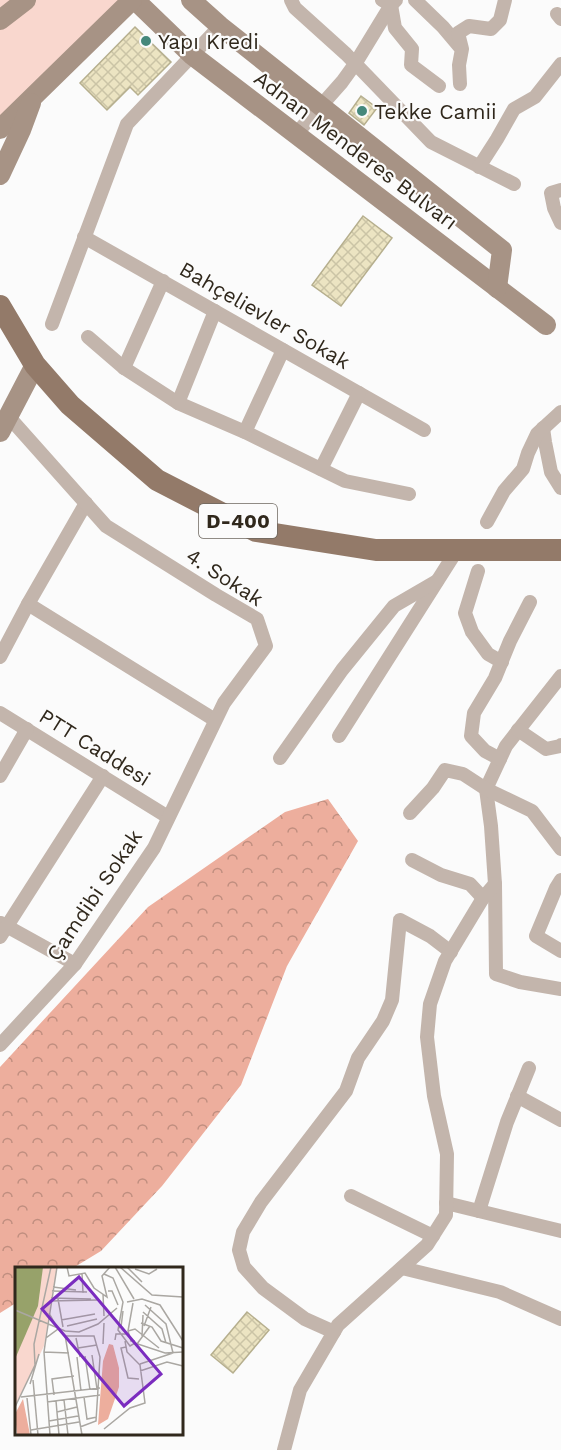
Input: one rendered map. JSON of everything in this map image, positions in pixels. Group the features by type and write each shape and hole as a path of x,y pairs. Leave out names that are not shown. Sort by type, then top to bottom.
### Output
{"main road":[{"name":"D-400","path":"0,306 35,364 70,405 157,480 256,531 376,550 561,550"}],"street":[{"path":"0,21 26,0"},
{"name":"Adnan Menderes Bulvarı","path":"191,0 220,26 502,250 497,288"},
{"path":"291,0 295,8 356,64 431,142 514,184"},
{"path":"416,0 462,49"},
{"path":"460,84 459,65 462,49 458,33 469,26 491,29 500,20 505,0"},
{"path":"0,129 126,2"},
{"name":"Adnan Menderes Bulvarı","path":"126,2 546,325"},
{"path":"296,134 356,64 390,2"},
{"path":"390,2 395,28 412,49 411,64 439,86"},
{"path":"52,324 127,124 220,26"},
{"path":"479,167 514,109 535,97 561,64"},
{"path":"0,176 33,98"},
{"path":"561,190 551,193 554,208 561,223"},
{"name":"Bahçelievler Sokak","path":"84,237 424,430"},
{"path":"124,368 163,281"},
{"path":"178,403 215,311"},
{"path":"88,337 124,368 178,403 245,432 345,481 409,494"},
{"path":"245,432 283,350"},
{"path":"4,424 35,364"},
{"path":"321,469 359,393"},
{"path":"487,522 504,491 523,469 537,434 561,412"},
{"name":"4. Sokak","path":"4,424 86,503 106,526 257,619 266,646 224,703 168,817"},
{"path":"543,428 551,472 561,488"},
{"path":"0,657 86,503"},
{"path":"339,736 457,550"},
{"path":"478,571 465,613 472,632 488,654 502,662"},
{"path":"280,758 342,670 394,606 437,581"},
{"path":"500,759 485,751 471,736 474,713 495,678 510,641 530,602"},
{"path":"28,604 216,720"},
{"path":"561,676 506,746 486,789 495,884 496,974 520,982 561,989"},
{"name":"PTT Caddesi","path":"0,713 168,817"},
{"path":"0,776 27,729"},
{"path":"518,730 546,749 561,745"},
{"path":"410,813 433,788 445,770 463,774 486,789 532,811 561,849"},
{"path":"75,964 2,928 103,776"},
{"name":"Çamdibi Sokak","path":"0,1045 75,964 153,848 168,817"},
{"path":"412,860 441,875 470,884 483,898"},
{"path":"561,880 536,936 561,951"},
{"path":"284,1450 300,1390 338,1325 427,1245 446,1215 447,1154 434,1096 427,1037 430,1004 446,961 483,898 495,884"},
{"path":"334,1332 305,1319 264,1288 244,1267 239,1250 243,1232 261,1202 346,1091 358,1058 383,1021 392,1000 400,920 430,936 451,952"},
{"path":"479,1211 507,1122 529,1068"},
{"path":"517,1096 561,1120"},
{"path":"351,1196 433,1236"},
{"path":"446,1203 561,1231"},
{"path":"402,1268 500,1292 561,1319"}],"green space":[{"path":"328,799 358,841 287,966 241,1085 162,1186 101,1251 75,1267 15,1267 15,1304 0,1313 0,1067 148,907 285,812"}],"shaded area":[{"path":"0,0 140,0 0,119"}],"building":[{"path":"135,27 171,62 138,95 130,87 107,110 80,83"},
{"name":"Tekke Camii","path":"361,96 377,108 364,125 349,113"},
{"path":"363,216 392,238 341,306 312,285"},
{"path":"247,1312 269,1330 233,1373 211,1355"}],"place":[{"name":"Yapı Kredi","path":"146,41"},
{"name":"Tekke Camii","path":"362,111"}]}
